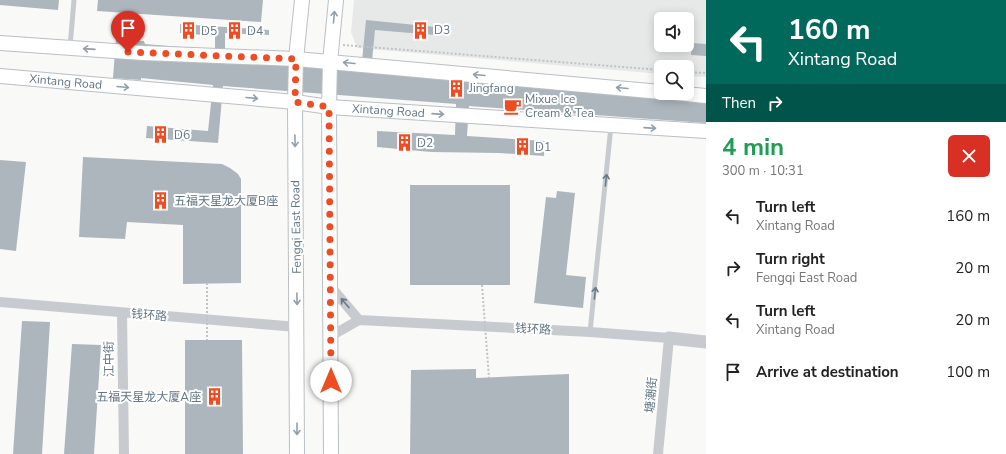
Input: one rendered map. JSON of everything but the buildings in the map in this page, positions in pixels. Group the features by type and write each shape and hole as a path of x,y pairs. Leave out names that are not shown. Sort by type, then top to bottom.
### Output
{"main road":[{"name":"Fengqi East Road","path":"297,454 295,102 296,59 302,0"},
{"path":"331,454 329,107 330,62 336,0"},
{"path":"0,43 143,53 296,59 654,91"},
{"name":"Xintang Road","path":"0,76 295,102 329,107 706,131"},
{"path":"694,95 706,96"}],"street":[{"path":"331,287 359,320 331,336"},
{"name":"钱环路","path":"0,302 297,328"},
{"name":"江中街","path":"122,313 124,454"},
{"name":"钱环路","path":"359,320 590,332 706,342"},
{"name":"塘潮街","path":"658,454 670,338"}],"lane":[{"path":"70,48 74,0"},
{"path":"590,332 611,125"}],"path":[{"path":"332,44 654,69"},
{"path":"694,72 706,73"},
{"path":"206,283 207,340"},
{"path":"482,285 489,378"}],"shaded area":[{"path":"354,0 706,0 706,77 694,76 694,60 654,60 654,73 357,48 351,32"}],"place":[{"name":"D3","path":"421,30"},
{"name":"D5","path":"188,31"},
{"name":"D4","path":"234,31"},
{"name":"Jingfang","path":"456,88"},
{"name":"Mixue Ice Cream & Tea","path":"512,106"},
{"name":"D6","path":"161,135"},
{"name":"D2","path":"404,143"},
{"name":"D1","path":"522,147"},
{"name":"五福天星龙大厦B座","path":"161,201"},
{"name":"五福天星龙大厦A座","path":"214,397"}],"route":[{"path":"128,52 296,59 295,102 329,107 331,381"}]}
